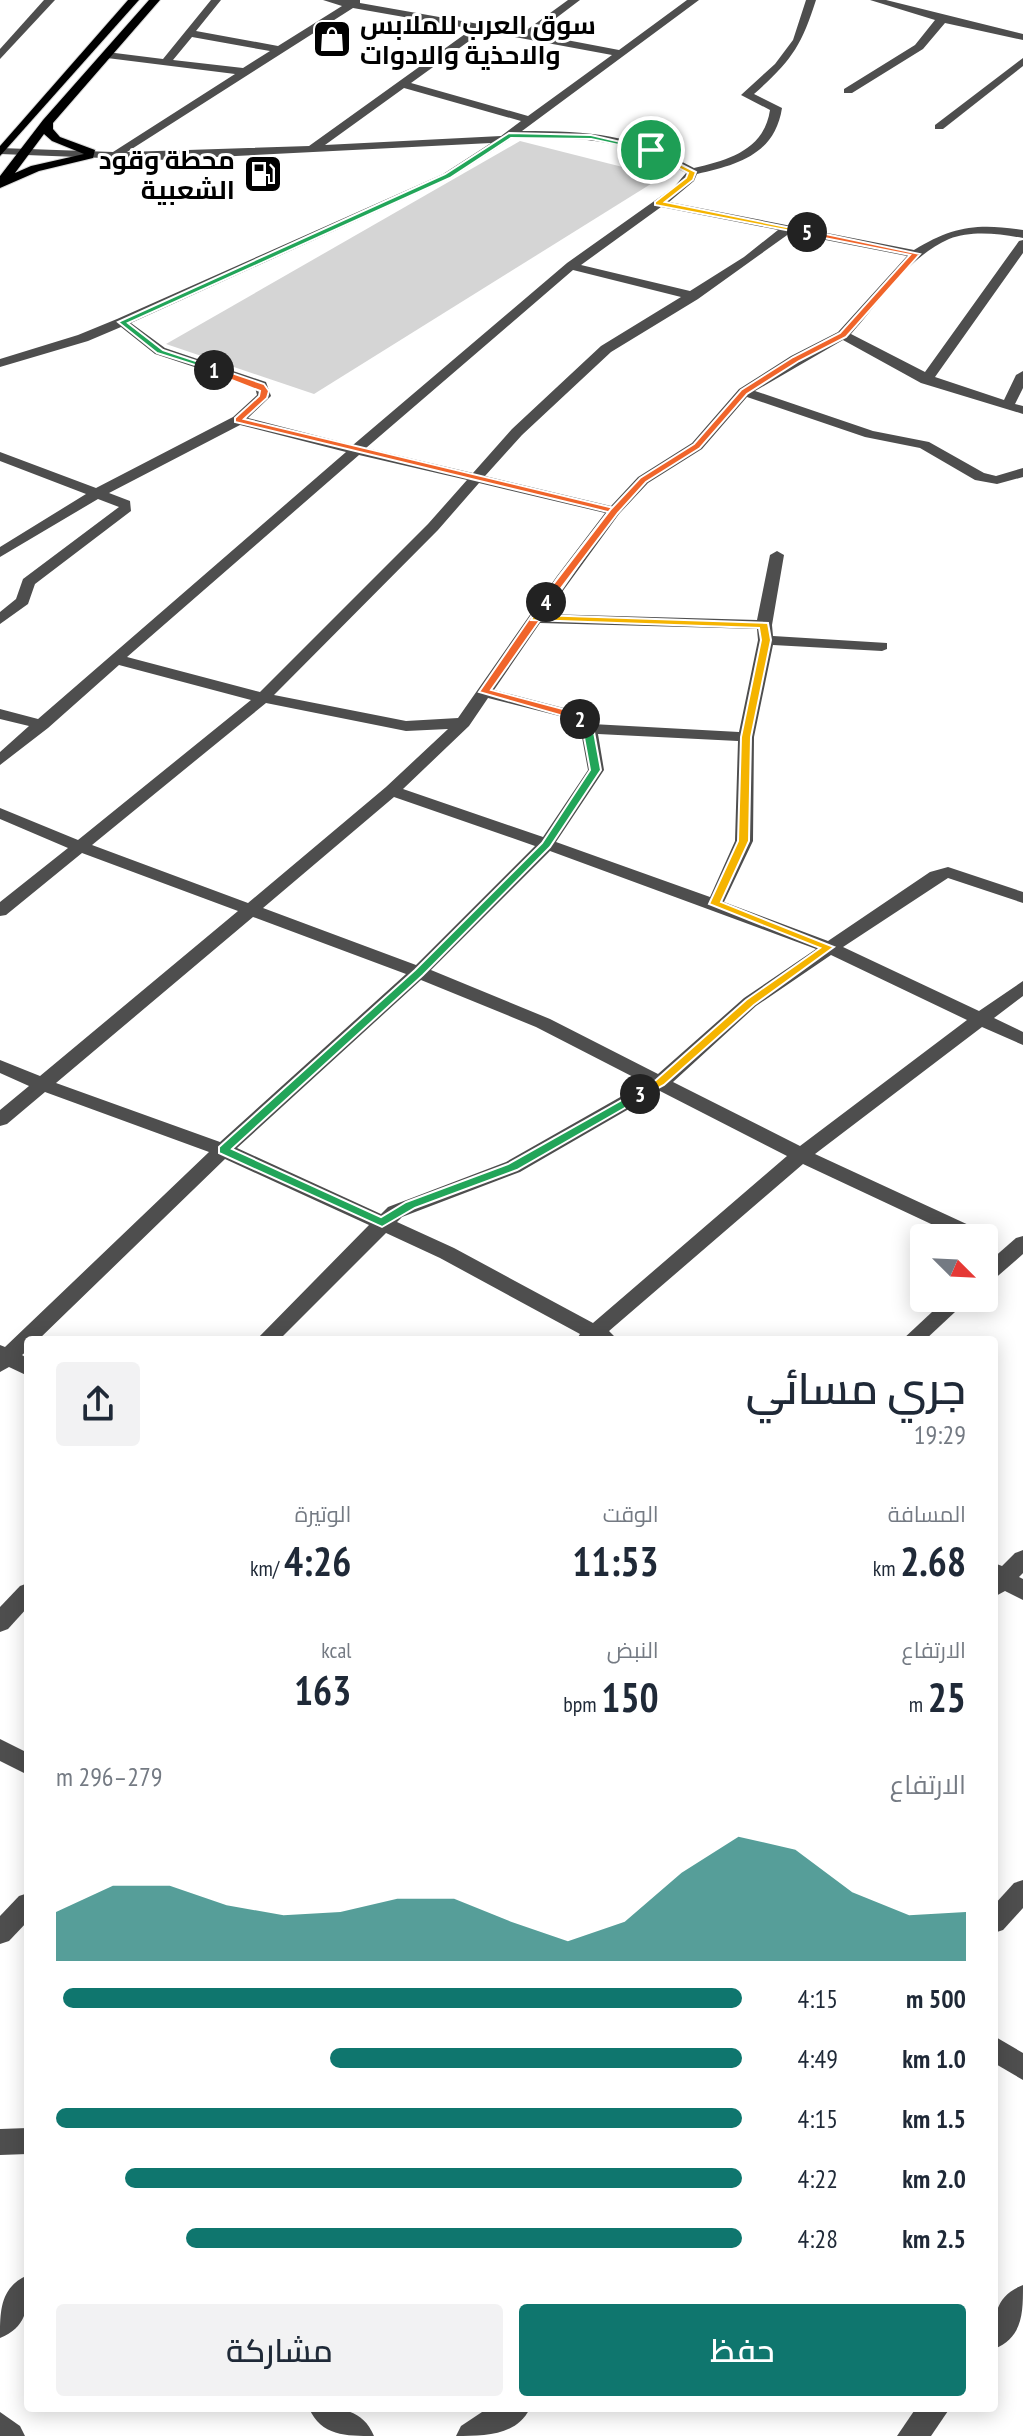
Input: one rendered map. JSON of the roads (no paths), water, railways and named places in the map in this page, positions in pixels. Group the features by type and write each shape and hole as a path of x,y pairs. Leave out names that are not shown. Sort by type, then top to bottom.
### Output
{"main road":[{"path":"2,146 134,0"},
{"path":"0,184 47,122 155,0"},
{"path":"47,122 47,130 56,139 90,154"},
{"path":"0,184 35,168 90,154"}],"street":[{"path":"2,52 50,0"},
{"path":"165,63 216,0"},
{"path":"328,0 354,2 620,53"},
{"path":"526,36 575,0"},
{"path":"0,363 83,338 122,322 447,176 507,137 694,0"},
{"path":"2,146 111,156 310,150 507,137 591,137 651,150 692,172 723,165 762,147 776,121 776,108 747,95 779,66 798,40 811,0"},
{"path":"875,0 1023,37"},
{"path":"111,156 354,2"},
{"path":"848,91 919,47 942,19"},
{"path":"310,150 482,27"},
{"path":"190,33 282,50"},
{"path":"107,55 246,72"},
{"path":"939,127 1023,61"},
{"path":"403,84 529,120"},
{"path":"0,760 571,266 678,190 690,179 692,172"},
{"path":"658,203 916,254"},
{"path":"0,911 263,698 478,479 517,432 606,349 642,324 694,296 789,228"},
{"path":"0,1120 392,791 463,723 614,511 643,480 697,446 744,392 796,359 843,335 916,254 947,235 970,230 1023,234"},
{"path":"926,380 1023,244"},
{"path":"571,266 694,296"},
{"path":"0,553 99,492 238,420 264,396 261,385 160,351 122,322"},
{"path":"843,335 891,364 926,380 1023,410"},
{"path":"1008,405 1023,375"},
{"path":"744,392 848,427 924,445 980,477 997,480 1023,472"},
{"path":"238,420 614,511"},
{"path":"0,456 99,492 125,504 126,508 28,582 23,601 0,619"},
{"path":"715,904 744,841 746,737 777,555"},
{"path":"535,618 765,632 882,646"},
{"path":"115,659 263,698 406,726 463,723"},
{"path":"25,1336 419,972 546,845 596,770 587,729 575,715 485,692"},
{"path":"0,714 42,725"},
{"path":"587,729 746,737"},
{"path":"392,791 715,904 828,947 1023,1039"},
{"path":"0,813 78,846 419,972 543,1023 801,1155 949,1224"},
{"path":"270,1336 382,1223 411,1205 521,1163 660,1083 740,1010 828,947 943,872 1023,898"},
{"path":"597,1336 801,1155 1023,987"},
{"path":"0,1066 43,1085 223,1150 447,1253 594,1336"},
{"path":"998,1245 1019,1252"},
{"path":"998,1267 1019,1252"},
{"path":"917,1336 944,1312"},
{"path":"24,1337 2,1358 24,1366"},
{"path":"1004,1582 1023,1559"},
{"path":"0,1623 24,1596"},
{"path":"0,1749 24,1763"},
{"path":"998,1918 1023,1891"},
{"path":"0,1933 24,1908"},
{"path":"998,2051 1023,2068"},
{"path":"0,2142 24,2141"},
{"path":"0,2324 24,2294"},
{"path":"998,2330 1023,2299"},
{"path":"329,2412 359,2436"},
{"path":"471,2436 509,2412"},
{"path":"912,2436 932,2412"},
{"path":"0,2427 10,2436"}],"place":[{"name":"سوق العرب للملابس والاحذية والادوات","path":"332,39"},
{"name":"محطة وقود الشعبية","path":"263,174"}]}
